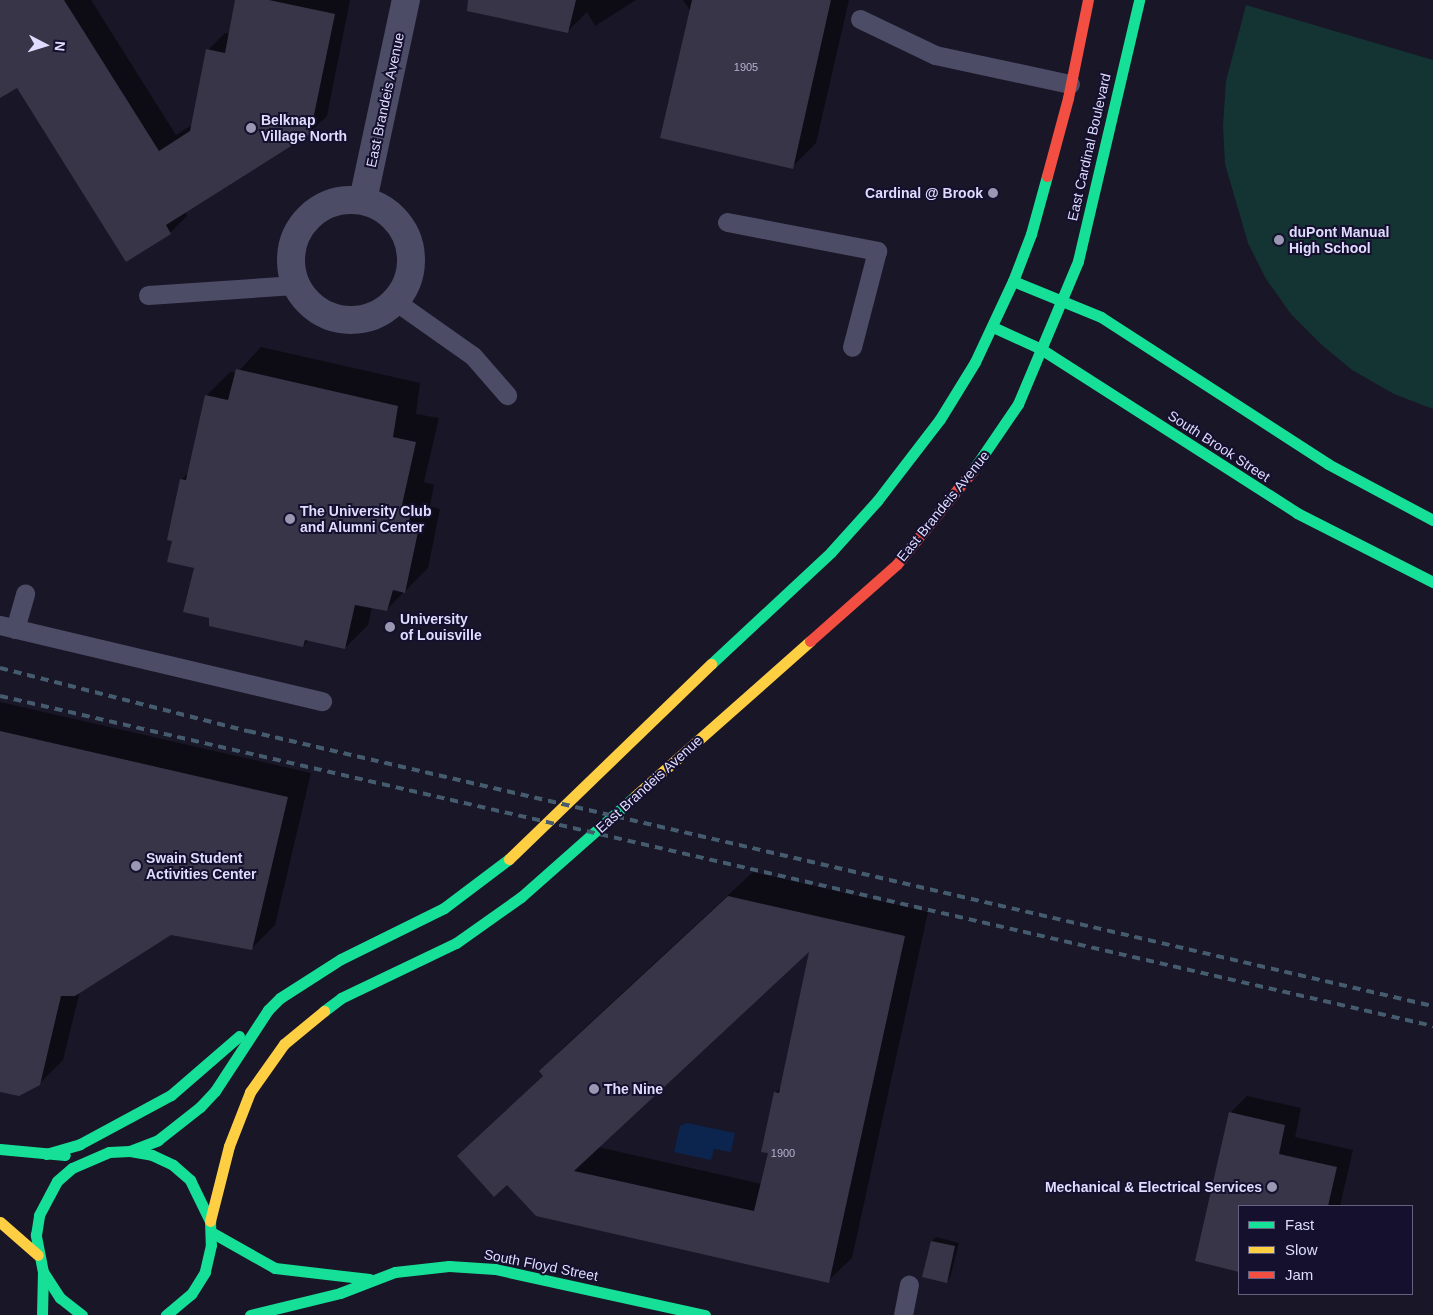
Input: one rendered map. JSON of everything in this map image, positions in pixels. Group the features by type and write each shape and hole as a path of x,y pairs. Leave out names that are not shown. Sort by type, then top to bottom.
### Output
{"main road":[{"path":"46,1154 80,1144 171,1095 268,1010 317,972 430,916 475,887 505,862 622,747 838,544 877,501 940,419 993,327 1013,281 1031,234 1070,84 1088,0"},
{"name":"East Cardinal Boulevard","path":"1063,299 1080,252 1139,0"},
{"path":"1013,281 1063,299 1100,317 1328,464 1433,520"},
{"name":"East Brandeis Avenue","path":"166,1315 182,1304 199,1284 209,1259 210,1227 229,1146 250,1092 284,1044 341,998 456,943 521,897 897,564 977,466 1018,404 1063,299"},
{"name":"South Brook Street","path":"993,327 1041,349 1297,513 1433,582"},
{"path":"0,1149 89,1158 130,1150 158,1140 200,1108 215,1091 268,1010"},
{"path":"130,1150 152,1155 178,1170 202,1200 210,1227"},
{"path":"42,1315 42,1272 36,1235 46,1197 58,1181 89,1158"},
{"path":"0,1222 38,1255"},
{"name":"South Floyd Street","path":"210,1227 276,1268 371,1279"},
{"name":"South Floyd Street","path":"250,1315 340,1293 371,1279 426,1268 474,1267 705,1315"},
{"path":"42,1272 60,1298 82,1315"}],"street":[{"name":"East Brandeis Avenue","path":"364,200 406,0"},
{"path":"345,199 364,200 381,207 405,233 411,251 411,269 405,286 396,301 379,314 360,320 341,320 322,314 306,302 295,285 290,266 291,248 298,230 310,215 326,204 345,199"}],"lane":[{"path":"860,19 935,55 1070,84"},
{"path":"727,222 877,251 852,347"},
{"path":"148,295 295,285"},
{"path":"396,301 473,356 506,395"},
{"path":"25,592 8,627 322,701"},
{"path":"903,1315 909,1285"}],"green space":[{"path":"1246,5 1433,60 1433,409 1394,394 1352,370 1322,345 1291,314 1266,279 1248,243 1225,164 1223,126 1226,81"}],"water":[{"path":"687,1123 735,1133 731,1152 714,1149 711,1160 674,1152 680,1126"}],"building":[{"name":"Belknap Village North","path":"0,0 64,0 159,151 190,131 206,49 225,53 235,0 269,0 335,14 310,134 166,225 171,234 126,262 17,88 0,98"},
{"path":"468,0 576,0 568,33 467,11"},
{"path":"692,0 831,0 793,169 660,138"},
{"name":"The University Club and Alumni Center","path":"236,369 398,406 393,437 416,442 402,505 412,509 407,529 418,532 405,593 393,590 387,611 355,605 345,649 305,640 303,647 209,626 209,618 183,612 194,568 167,562 172,541 167,540 180,479 186,480 205,395 228,400"},
{"name":"Swain Student Activities Center","path":"0,731 288,797 252,950 171,935 75,996 61,996 40,1085 19,1096 0,1092"},
{"name":"The Nine","path":"728,896 905,936 829,1283 536,1216 507,1185 494,1197 457,1156 543,1076 539,1071","holes":["809,952 779,1093 774,1092 761,1152 768,1153 754,1211 574,1171"]},
{"name":"Mechanical & Electrical Services","path":"1229,1112 1285,1125 1279,1154 1337,1167 1328,1205 1238,1205 1238,1272 1195,1261"},
{"path":"931,1241 955,1246 947,1283 922,1277"}],"railway":[{"path":"0,668 248,731 1433,1006"},
{"path":"0,696 1433,1026"}],"traffic: fast":[{"path":"973,470 1018,404 1078,261 1139,0"},
{"path":"711,664 831,552 877,501 940,419 975,362 1013,281 1031,234 1047,176"},
{"path":"1013,281 1101,317 1328,464 1433,520"},
{"path":"993,327 1041,349 1297,513 1433,582"},
{"path":"324,1011 341,998 456,943 521,897 635,796"},
{"path":"130,1151 158,1140 200,1107 215,1091 268,1010 280,998 341,959 444,908 509,859"},
{"path":"46,1154 80,1144 171,1095 239,1036"},
{"path":"0,1149 65,1155"},
{"path":"82,1315 60,1298 43,1272 36,1235 39,1215 57,1181 72,1168 109,1152 130,1151 152,1155 173,1165 190,1180 210,1221 211,1245 205,1272 191,1294 166,1315"},
{"path":"211,1232 275,1268 369,1279"},
{"path":"250,1315 340,1293 395,1272 449,1266 495,1269 705,1315"},
{"path":"42,1315 43,1272"}],"traffic: slow":[{"path":"635,796 810,641"},
{"path":"509,859 711,664"},
{"path":"210,1221 229,1146 250,1092 284,1044 324,1011"},
{"path":"0,1222 38,1255"}],"traffic: jam":[{"path":"1047,176 1068,98 1088,0"},
{"path":"810,641 897,564 973,470"}],"place":[{"name":"Belknap Village North","path":"251,128"},
{"name":"Cardinal @ Brook","path":"993,193"},
{"name":"duPont Manual High School","path":"1279,240"},
{"name":"The University Club and Alumni Center","path":"290,519"},
{"name":"University of Louisville","path":"390,627"},
{"name":"Swain Student Activities Center","path":"136,866"},
{"name":"The Nine","path":"594,1089"},
{"name":"Mechanical & Electrical Services","path":"1272,1187"}]}
